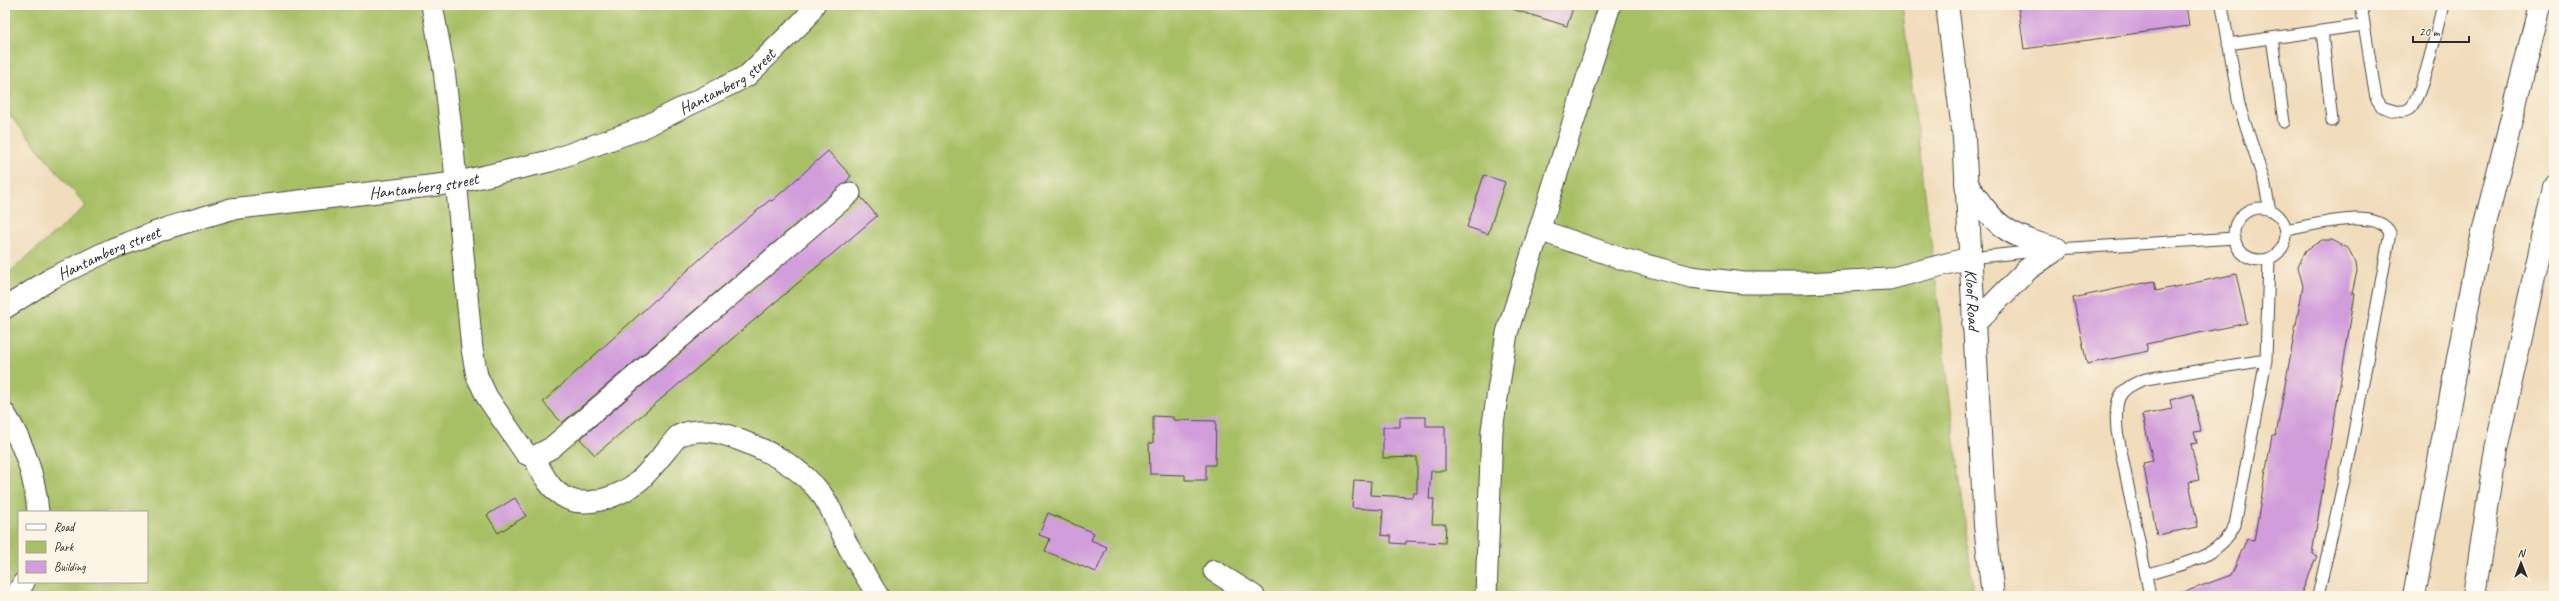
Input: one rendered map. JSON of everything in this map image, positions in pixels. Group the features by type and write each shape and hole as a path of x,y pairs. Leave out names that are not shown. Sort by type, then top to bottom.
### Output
{"main road":[{"name":"Kloof Road","path":"1947,5 1964,138 1969,258 1985,525 1993,596"},
{"path":"2414,596 2476,261 2540,5"},
{"path":"1965,181 1981,206 1998,224 2025,241 2057,249"},
{"path":"2474,596 2496,449 2554,187"},
{"path":"1973,325 2028,269 2057,249"}],"street":[{"path":"432,5 444,70 472,349 477,376 486,397 526,454 534,457 542,474 557,491 568,499 582,502 607,498 639,481 678,436 685,433 710,431 756,446 779,457 795,469 823,496 878,596"},
{"name":"Hantamberg street","path":"5,308 52,278 112,249 167,228 231,209 455,183 550,161 640,129 747,76 806,18 814,5"},
{"path":"1486,596 1492,430 1507,333 1610,5"},
{"path":"534,457 551,448 850,193"},
{"path":"1540,230 1623,259 1691,277 1744,283 1804,283 1889,279 1969,258"},
{"path":"5,414 23,444 37,496 38,511"},
{"path":"1214,571 1254,596"},
{"path":"16,596 23,583"}],"lane":[{"path":"2222,5 2239,105 2264,181 2270,210"},
{"path":"2361,5 2376,98 2382,107 2402,112 2410,109 2416,101 2422,85 2443,5"},
{"path":"2228,44 2364,25"},
{"path":"2322,31 2332,121"},
{"path":"2272,38 2284,122"},
{"path":"2252,209 2270,210 2278,214 2286,230 2283,247 2269,259 2251,258 2243,254 2234,238 2238,221 2244,214 2252,209"},
{"path":"2286,230 2359,218 2383,224 2390,233 2351,449 2318,596"},
{"path":"1969,258 2057,249 2234,238"},
{"path":"2146,575 2202,557 2218,549 2228,540 2235,525 2266,360 2269,259"},
{"path":"2150,596 2117,431 2116,410 2120,394 2131,384 2146,379 2266,360"}],"green space":[{"path":"5,5 1902,5 1974,596 5,596 5,276 86,206 5,109"}],"building":[{"path":"1512,5 1574,5 1567,26 1512,9"},
{"path":"2018,5 2186,5 2189,26 2024,49"},
{"path":"828,151 851,176 847,181 562,423 543,402 711,249 770,200 772,201"},
{"path":"1484,175 1505,182 1488,234 1467,227"},
{"path":"861,197 877,216 595,455 580,439"},
{"path":"2322,240 2332,240 2348,248 2356,263 2357,271 2352,294 2355,294 2312,554 2317,556 2300,596 2179,596 2179,594 2231,575 2247,539 2254,541 2272,435 2276,435 2303,286 2298,267 2306,250"},
{"path":"2236,274 2247,323 2146,344 2148,351 2087,364 2073,298 2154,281 2156,291"},
{"path":"2193,394 2201,431 2194,432 2197,443 2191,444 2199,480 2189,482 2198,527 2157,535 2143,463 2153,461 2142,415 2172,409 2170,400"},
{"path":"1153,416 1173,417 1173,420 1216,421 1215,465 1206,465 1206,480 1185,480 1185,475 1150,474 1149,443 1153,443"},
{"path":"1400,417 1426,417 1426,426 1445,426 1445,471 1431,471 1429,499 1434,499 1432,524 1446,524 1445,543 1406,541 1406,544 1391,543 1391,536 1381,535 1383,510 1352,508 1354,480 1371,481 1370,495 1412,497 1413,493 1417,493 1417,457 1383,458 1383,427 1400,427"},
{"path":"515,498 526,516 498,533 487,515"},
{"path":"1048,513 1094,533 1091,540 1107,547 1096,572 1045,551 1050,539 1039,535"}]}
